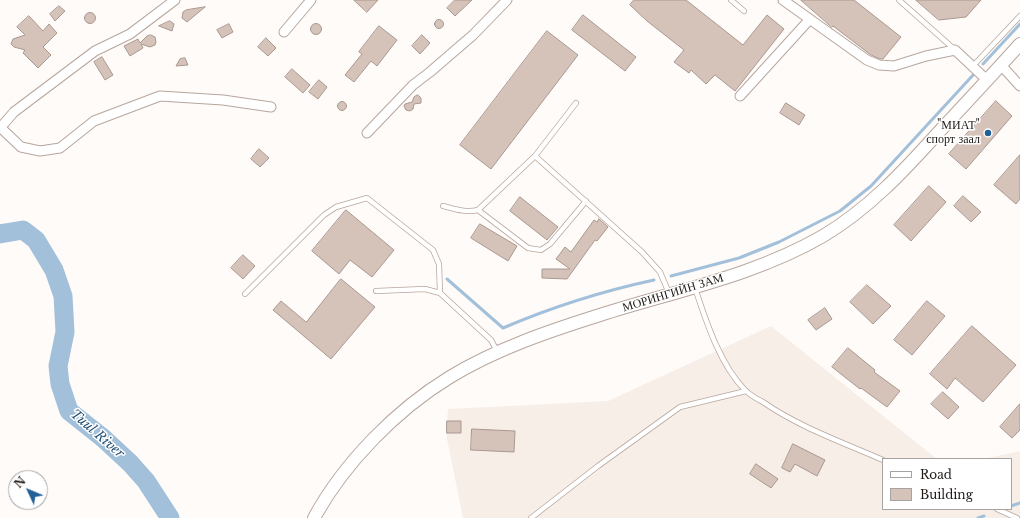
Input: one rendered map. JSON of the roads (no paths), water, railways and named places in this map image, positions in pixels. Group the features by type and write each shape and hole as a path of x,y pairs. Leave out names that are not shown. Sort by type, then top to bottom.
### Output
{"main road":[{"name":"МОРИНГИЙН ЗАМ","path":"314,518 341,476 364,449 416,401 449,378 498,353 532,338 592,318 695,288 750,269 782,256 821,237 849,219 872,202 898,177 1020,44"}],"street":[{"path":"175,0 130,34 95,51 14,112 0,128 21,147 40,151 60,148 94,121 160,96 223,100 271,107"},
{"path":"284,32 311,0"},
{"path":"367,133 413,85 473,35 507,0"},
{"path":"783,0 867,60 879,65 894,66 926,56 955,50 987,80"},
{"path":"740,96 810,19"},
{"path":"1000,65 1020,86"}],"lane":[{"path":"731,0 744,11"},
{"path":"899,0 955,50"},
{"path":"972,67 1020,16"},
{"path":"443,206 471,212 478,210 535,156 576,103"},
{"path":"535,156 642,252 660,272 669,295"},
{"path":"245,294 324,215 336,207 367,198 433,250 439,264 440,293"},
{"path":"478,210 528,248 541,250 550,244 586,201"},
{"path":"695,288 719,351 734,376 746,391 770,408 798,424 882,460"},
{"path":"376,291 425,289 440,293 491,340 498,353"},
{"path":"531,518 598,466 680,407 746,391"},
{"path":"999,510 1018,518"}],"waterway":[{"path":"983,64 1020,24"},
{"path":"671,276 739,258 779,242 840,211 871,186 974,74"},
{"name":"Tuul River","path":"0,234 23,230 36,240 54,270 63,296 65,332 58,366 60,384 69,411 103,438 130,463 146,481 170,518"},
{"path":"447,279 503,328 578,300 654,280"},
{"path":"1012,506 1020,503"},
{"path":"978,518 984,516"}],"place":[{"name":"\"МИАТ\" спорт заал","path":"988,133"}]}
